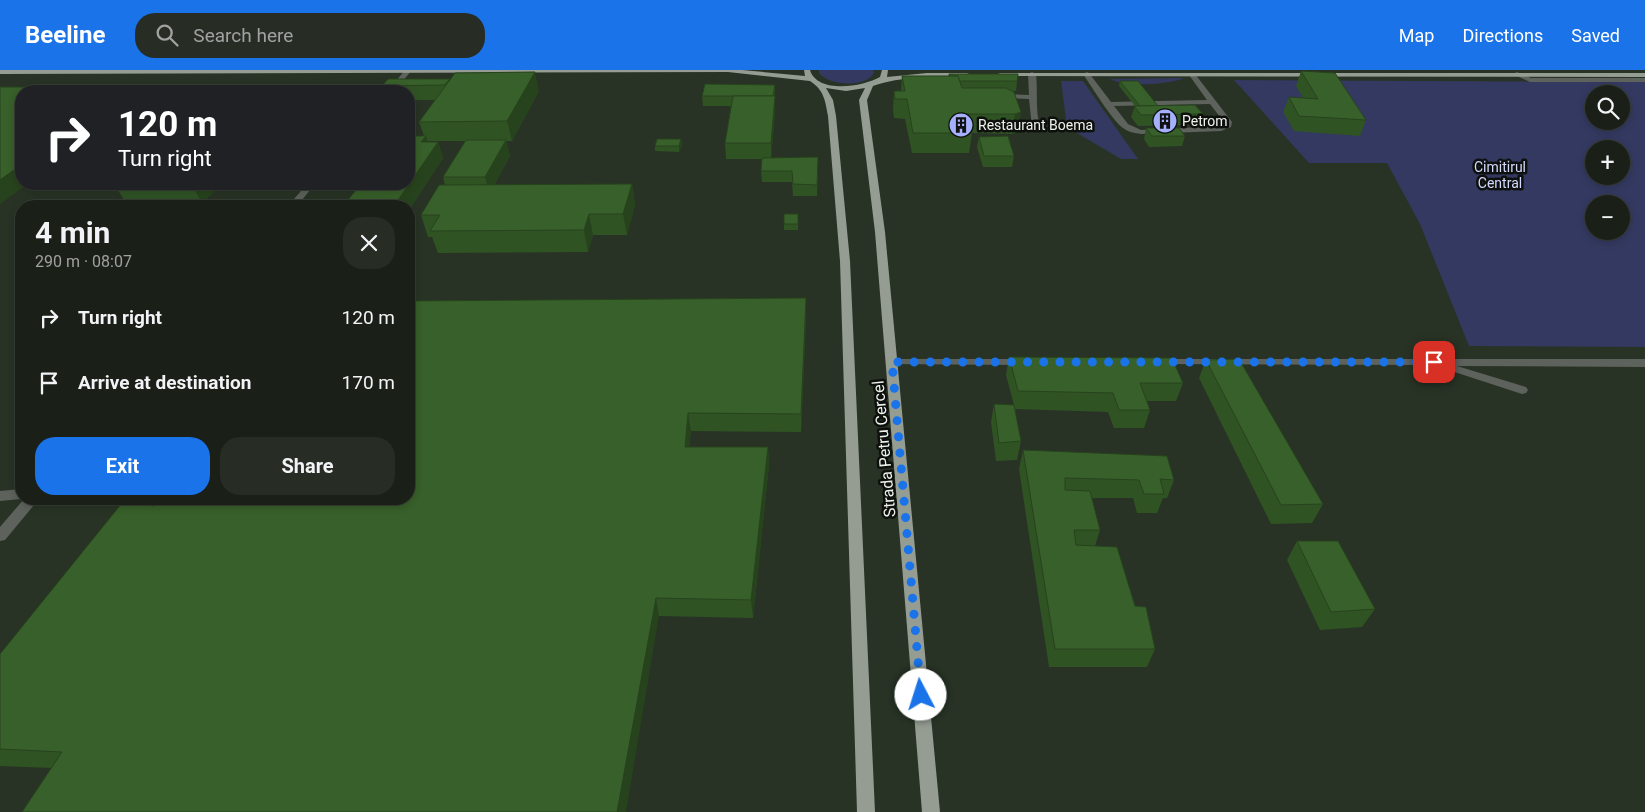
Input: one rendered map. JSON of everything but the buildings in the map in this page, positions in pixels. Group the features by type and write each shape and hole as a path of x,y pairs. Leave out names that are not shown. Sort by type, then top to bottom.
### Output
{"main road":[{"path":"731,71 735,70"},
{"path":"807,70 808,76 811,79"},
{"path":"0,72 731,71 811,79 820,83 846,88 870,85 885,75 885,70"},
{"path":"993,74 1086,72 1514,72 1645,75"},
{"path":"880,80 927,75 974,74"},
{"name":"Strada Petru Cercel","path":"820,83 829,100 832,116 845,261 856,498 866,812"},
{"name":"Strada Petru Cercel","path":"870,85 863,100 880,232 931,812"}],"lane":[{"path":"396,85 408,71"},
{"path":"1086,72 1124,127 1141,132 1221,130 1227,127 1228,122 1192,72"},
{"path":"1514,72 1530,80 1645,80"},
{"path":"1032,74 1034,85 1032,113 1036,127"},
{"path":"988,96 1032,96"},
{"path":"1109,104 1212,102"},
{"path":"297,200 306,190"},
{"path":"892,362 1040,362"},
{"path":"1148,362 1645,363"},
{"path":"1434,362 1522,390"},
{"path":"0,496 15,495"},
{"path":"0,536 27,505"}],"shaded area":[{"path":"0,70 1645,70 1645,812 0,812"}],"green space":[{"path":"819,70 873,70 874,73 870,78 863,81 847,84 831,81 819,73"},
{"path":"1182,78 1156,84 1126,84 1110,79"},
{"name":"Cimitirul Central","path":"1234,80 1645,82 1645,347 1469,346 1420,224 1387,163 1309,163"},
{"path":"1061,81 1083,81 1138,159 1121,159 1067,127"}],"place":[{"name":"Petrom","path":"1165,121"},
{"name":"Restaurant Boema","path":"961,125"}],"route":[{"path":"921,695 892,362 1434,362"}]}
